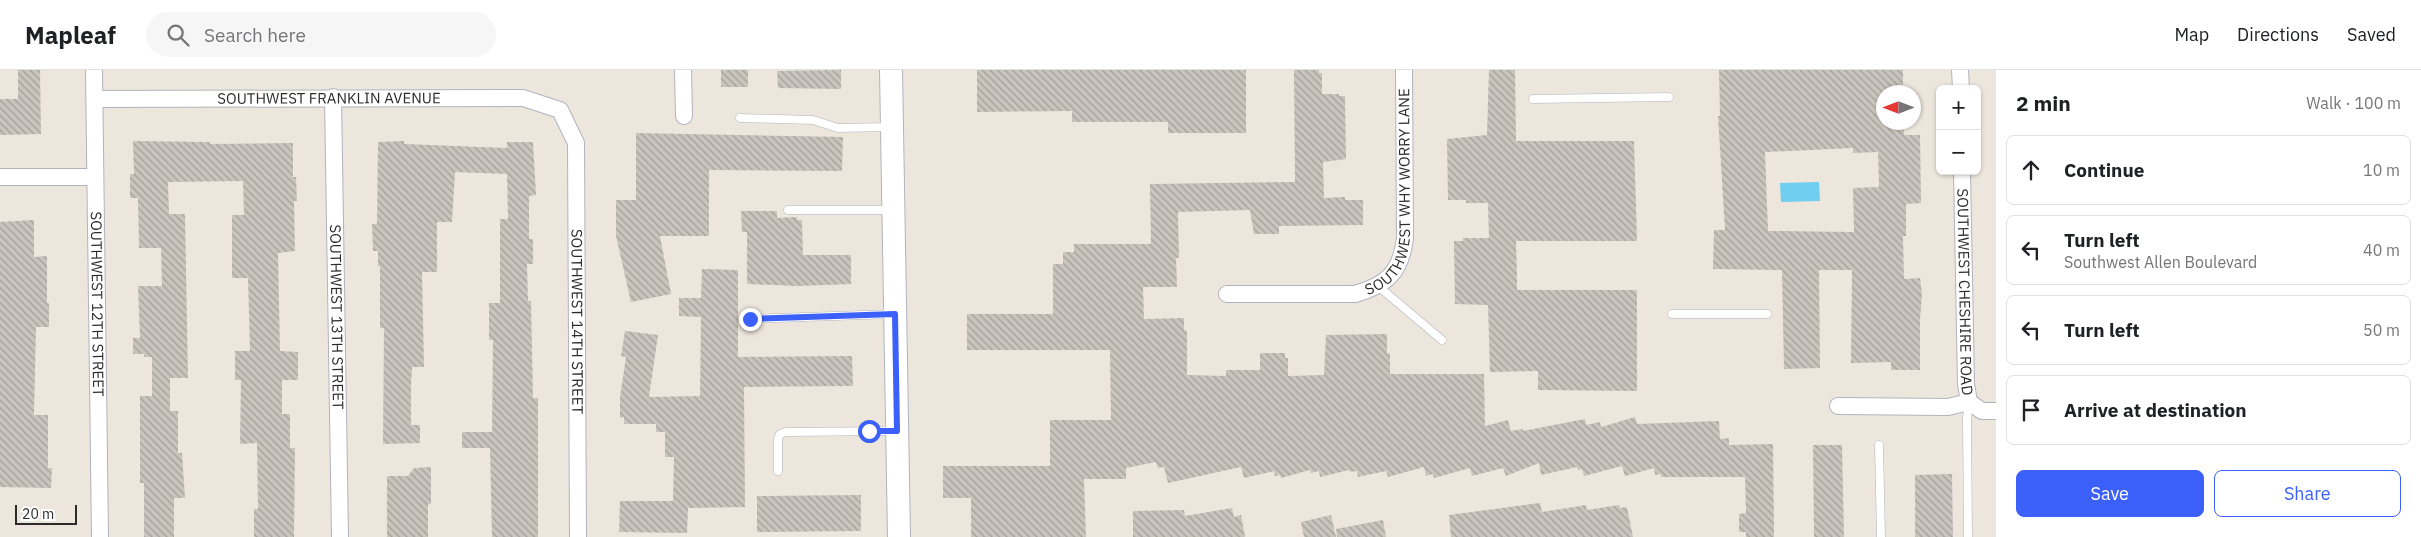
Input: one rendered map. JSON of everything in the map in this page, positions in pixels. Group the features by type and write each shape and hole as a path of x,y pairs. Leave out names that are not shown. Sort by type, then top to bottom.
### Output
{"main road":[{"path":"891,70 899,537"}],"street":[{"name":"SOUTHWEST 12TH STREET","path":"94,70 100,537"},
{"path":"683,70 684,116"},
{"name":"SOUTHWEST WHY WORRY LANE","path":"1227,294 1354,294 1385,282 1397,268 1403,254 1406,238 1404,70"},
{"path":"1960,70 1961,85"},
{"name":"SOUTHWEST 13TH STREET","path":"333,97 340,537"},
{"name":"SOUTHWEST FRANKLIN AVENUE","path":"95,99 523,98 560,110"},
{"name":"SOUTHWEST 14TH STREET","path":"560,110 576,143 578,537"},
{"name":"SOUTHWEST CHESHIRE ROAD","path":"1838,406 1948,407 1969,402 1966,384 1962,175"},
{"path":"0,177 95,177"},
{"path":"1969,402 1982,411 1996,411"}],"lane":[{"path":"1533,99 1669,97"},
{"path":"740,118 813,120 838,128 892,127"},
{"path":"788,210 893,210"},
{"path":"1378,286 1442,340"},
{"path":"750,319 895,314"},
{"path":"1672,314 1767,314"},
{"path":"1968,537 1966,418 1969,402"},
{"path":"778,471 778,439 780,434 786,432 897,431"},
{"path":"1879,446 1880,537"}],"water":[{"path":"1819,182 1820,201 1781,202 1780,183"}],"building":[{"path":"18,70 40,70 41,134 0,135 0,99 18,99"},
{"path":"721,70 748,70 748,87 721,87"},
{"path":"841,70 841,89 778,88 777,71"},
{"path":"977,70 1246,70 1246,133 1168,133 1168,122 1072,122 1072,111 977,112"},
{"path":"1294,70 1319,70 1319,73 1322,73 1322,94 1345,96 1346,159 1323,162 1324,198 1345,197 1345,200 1363,200 1363,225 1279,226 1279,234 1254,234 1250,210 1178,212 1179,258 1176,258 1177,287 1143,287 1144,319 1184,318 1184,330 1187,331 1187,375 1226,376 1226,370 1260,370 1260,353 1285,353 1285,358 1288,358 1288,376 1324,375 1326,335 1387,334 1387,354 1390,353 1390,374 1484,374 1485,426 1508,420 1511,431 1523,429 1523,431 1585,419 1586,425 1600,422 1601,427 1635,417 1637,424 1719,421 1720,439 1729,438 1729,445 1773,444 1774,537 1746,537 1746,532 1739,532 1739,514 1746,513 1745,477 1661,477 1661,474 1655,475 1654,468 1625,476 1622,466 1584,476 1582,469 1578,470 1577,467 1541,475 1539,463 1506,476 1503,468 1472,476 1470,468 1434,478 1433,474 1426,476 1424,467 1388,477 1386,471 1358,477 1357,471 1350,472 1349,470 1320,477 1319,471 1311,473 1310,470 1281,478 1280,475 1275,476 1274,471 1244,478 1241,467 1168,483 1164,467 1158,468 1156,462 1126,468 1126,479 1084,479 1086,537 971,537 971,498 943,498 943,466 1050,466 1050,420 1111,420 1110,350 967,350 967,314 1053,314 1053,264 1063,264 1063,252 1074,252 1074,244 1151,244 1150,184 1295,182"},
{"path":"1489,70 1515,70 1516,141 1634,141 1637,241 1516,241 1517,290 1637,290 1637,391 1538,390 1538,371 1490,372 1488,305 1455,304 1454,241 1463,241 1463,238 1489,238 1488,203 1466,203 1466,200 1448,200 1447,139 1487,135"},
{"path":"1719,70 1903,70 1903,85 1876,85 1876,130 1904,130 1904,135 1920,135 1921,203 1906,204 1906,236 1903,236 1904,279 1920,278 1922,294 1920,370 1891,370 1891,362 1851,363 1852,270 1819,270 1820,368 1784,369 1782,270 1713,269 1714,230 1725,230 1718,116 1720,116","holes":["1853,148 1853,153 1878,152 1879,187 1853,188 1854,232 1768,231 1765,152"]},
{"path":"636,133 843,137 842,171 709,170 709,236 660,236 671,294 631,302 616,236 616,200 636,200"},
{"path":"133,141 210,142 210,144 293,143 293,177 296,177 297,201 294,201 295,251 278,253 280,351 298,352 298,380 282,380 282,414 290,414 290,448 295,448 294,537 254,537 254,509 258,509 257,443 240,444 241,380 235,380 235,351 250,351 248,278 232,278 232,215 244,215 243,181 168,182 169,214 185,214 188,378 170,378 170,411 178,411 178,453 182,453 185,498 174,498 174,537 144,537 144,483 140,483 140,396 152,396 152,357 144,357 144,354 133,354 133,338 140,338 138,286 162,286 161,248 139,248 138,198 130,198 130,174 134,174"},
{"path":"404,141 404,144 507,148 507,142 533,142 536,195 529,196 529,239 533,239 533,264 527,264 528,301 531,301 533,398 538,398 538,537 492,537 490,448 462,448 462,432 492,432 493,340 489,340 489,303 500,303 500,219 508,219 507,174 455,172 452,222 437,222 437,272 422,272 424,367 412,367 411,386 411,425 420,425 420,443 383,444 384,328 380,328 380,266 378,266 378,251 373,251 372,224 377,224 378,142"},
{"path":"741,211 777,211 777,218 797,217 797,220 802,220 803,255 851,255 851,284 797,286 747,284 747,232 742,232"},
{"path":"34,220 34,257 47,256 49,327 36,327 34,415 48,415 48,468 52,468 51,488 0,487 0,222"},
{"path":"702,269 738,270 738,357 852,356 853,386 744,387 745,507 688,508 687,533 619,532 620,501 673,501 674,457 665,457 665,432 656,432 656,424 624,424 624,417 620,418 620,397 626,357 621,356 625,331 658,335 649,397 700,396 701,317 679,316 679,298 701,298"},
{"path":"1813,445 1842,445 1844,537 1814,537"},
{"path":"431,467 431,504 428,504 428,537 387,537 387,476 408,476 414,468"},
{"path":"1952,474 1953,537 1915,537 1915,475"},
{"path":"861,495 861,531 757,532 757,496"},
{"path":"1540,503 1542,512 1586,505 1587,510 1619,505 1620,508 1627,507 1633,537 1451,537 1449,515"},
{"path":"1232,508 1234,517 1241,515 1245,537 1133,537 1133,511 1184,510 1185,516"},
{"path":"1331,515 1336,537 1304,537 1301,522"},
{"path":"1383,520 1386,537 1337,537 1336,529"}],"route":[{"path":"750,319 895,314 897,431 869,431"}]}
